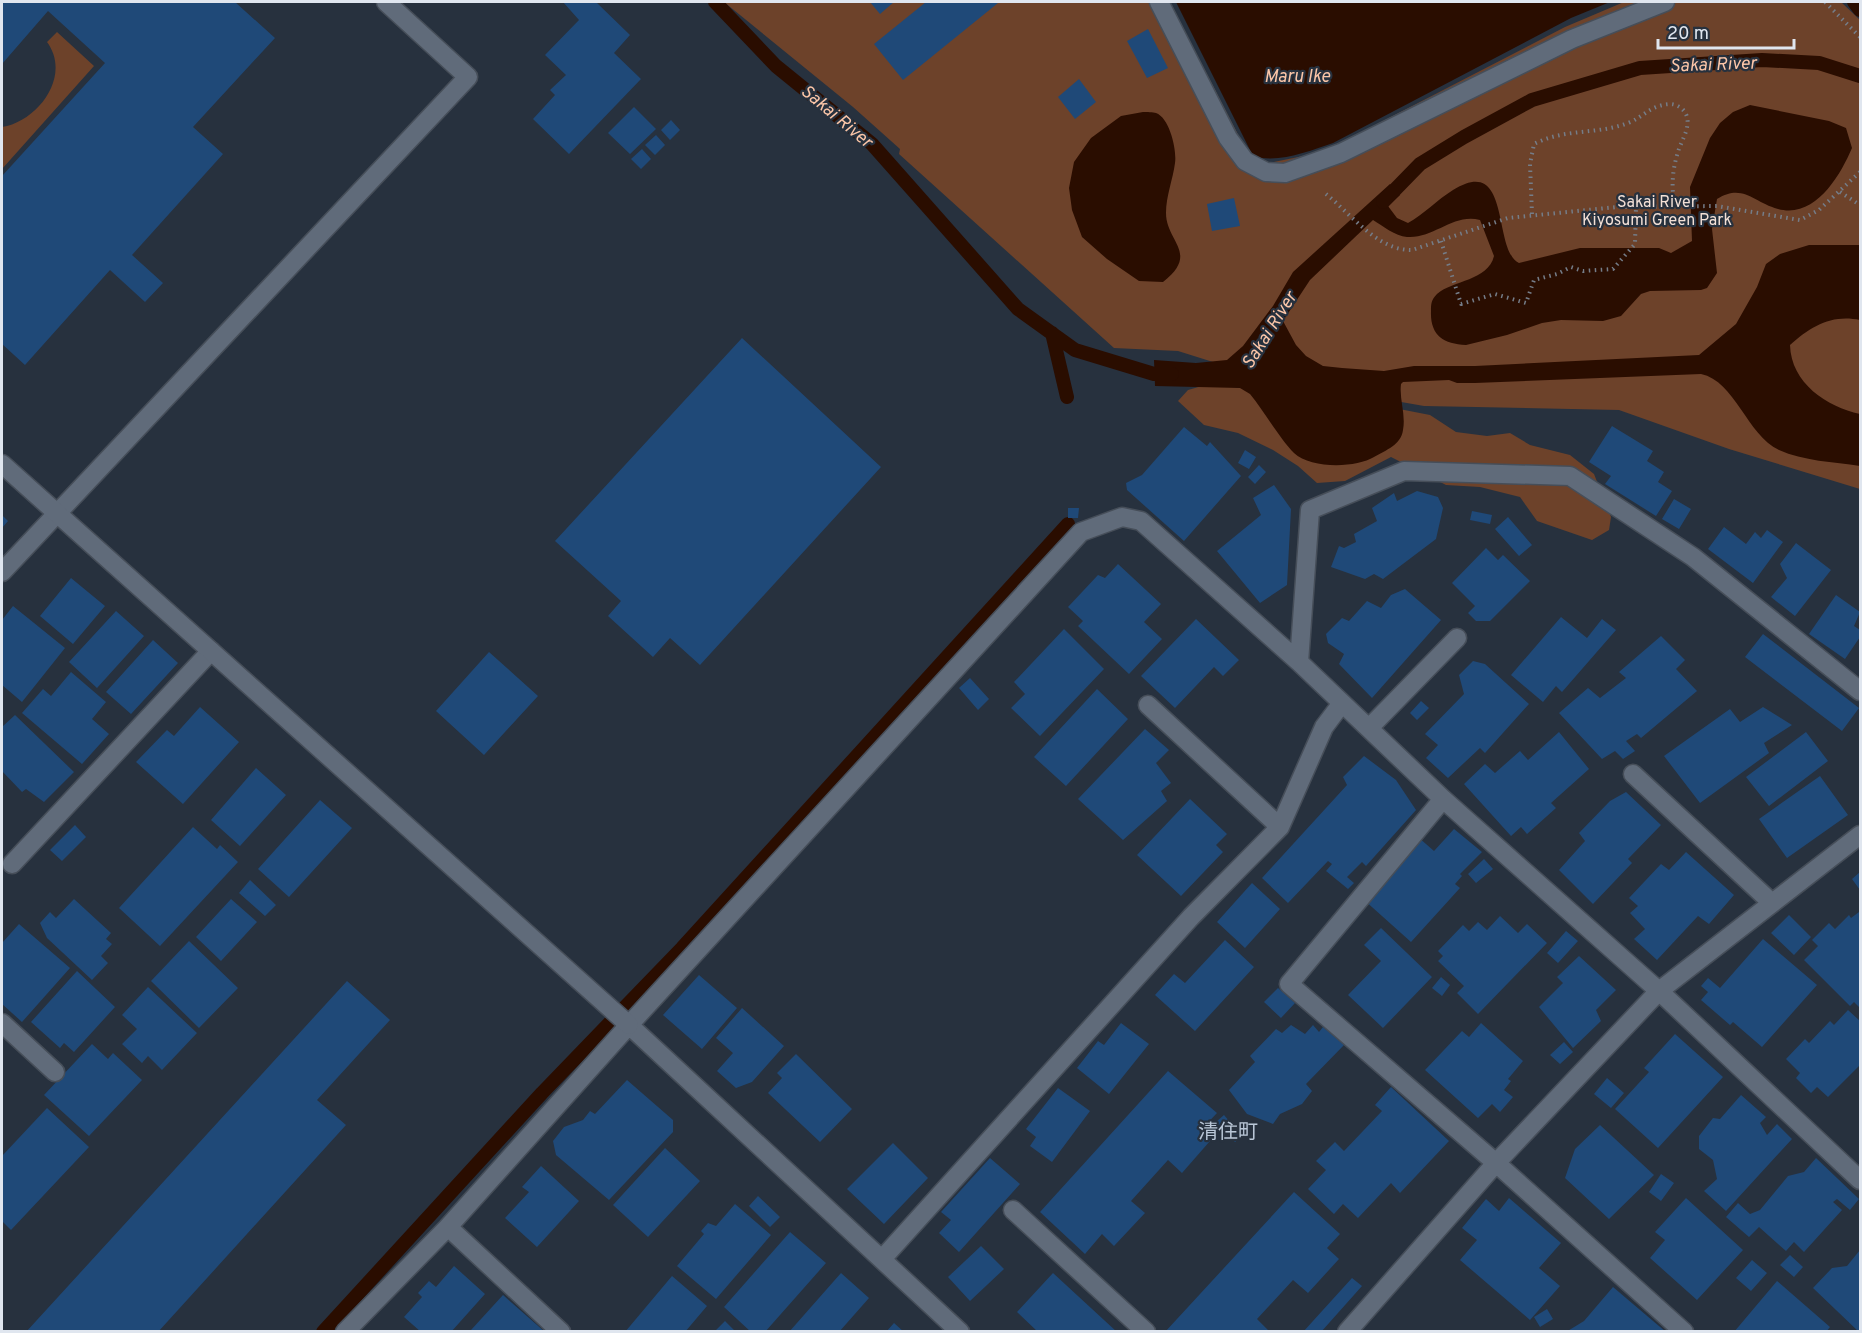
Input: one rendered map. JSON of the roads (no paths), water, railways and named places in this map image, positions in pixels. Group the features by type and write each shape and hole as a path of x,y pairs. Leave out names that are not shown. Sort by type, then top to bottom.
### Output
{"street":[{"path":"2,572 468,77 386,2"},
{"path":"1159,2 1228,138 1245,161 1266,172 1285,173 1341,153 1572,39 1665,2"},
{"path":"2,464 629,1025 960,1332"},
{"path":"1299,662 1310,510 1404,471 1570,476 1693,557 1860,691"},
{"path":"356,1328 629,1025 1081,532 1122,517 1141,520 1299,662 1443,799 1659,991 1860,1180"},
{"path":"1369,728 1457,638"},
{"path":"12,864 211,651"},
{"path":"882,1259 1191,917 1280,827 1324,727 1342,703"},
{"path":"1148,705 1280,827"},
{"path":"1634,774 1772,903"},
{"path":"1443,799 1288,984 1496,1163 1684,1332"},
{"path":"1347,1332 1496,1163 1659,991 1860,835"},
{"path":"2,1023 55,1072"},
{"path":"1013,1210 1146,1332"},
{"path":"448,1227 561,1332"}],"water":[{"name":"Maru Ike","path":"1176,2 1610,2 1571,18 1333,143 1293,156 1263,158 1253,156"},
{"path":"1750,105 1829,121 1846,128 1852,148 1833,182 1815,201 1803,208 1778,209 1741,193 1717,199 1712,229 1717,273 1707,288 1650,291 1641,294 1621,316 1603,321 1561,320 1542,323 1466,345 1451,343 1436,332 1431,319 1431,304 1435,296 1444,289 1478,275 1490,264 1494,256 1480,220 1461,220 1417,237 1407,237 1394,233 1373,220 1310,280 1283,321 1296,345 1306,356 1323,366 1342,368 1384,371 1414,366 1475,366 1699,355 1736,324 1757,287 1766,264 1780,254 1809,245 1860,245 1860,320 1840,319 1822,323 1790,345 1797,371 1813,391 1835,406 1860,414 1860,466 1808,459 1779,450 1758,433 1723,387 1713,379 1701,374 1475,383 1457,383 1449,380 1403,382 1401,390 1404,424 1399,440 1366,461 1345,465 1311,462 1294,453 1250,394 1240,388 1155,386 1154,360 1196,363 1227,360 1243,346 1273,306 1293,272 1390,184 1400,195 1388,206 1397,218 1408,223 1453,190 1472,182 1484,184 1493,193 1511,255 1519,263 1580,248 1659,248 1671,253 1692,241 1690,187 1710,138 1720,123 1733,112"},
{"path":"1143,112 1156,113 1161,116 1169,128 1175,151 1166,213 1167,223 1180,255 1174,272 1163,282 1139,281 1107,259 1082,237 1072,210 1069,188 1074,162 1091,138 1121,116"}],"waterway":[{"name":"Sakai River","path":"715,2 776,66 872,144 1018,309 1075,350 1154,374 1172,374"},
{"path":"1854,2 1860,10"},
{"name":"Sakai River","path":"1383,202 1420,164 1532,100 1640,68 1762,60 1819,63 1860,76"},
{"path":"1052,333 1067,397"},
{"path":"323,1332 542,1093 682,948 1068,524"}],"district":[{"name":"清住町","path":"1228,1131"}],"park label":[{"name":"Sakai River Kiyosumi Green Park","path":"1657,210"}]}
